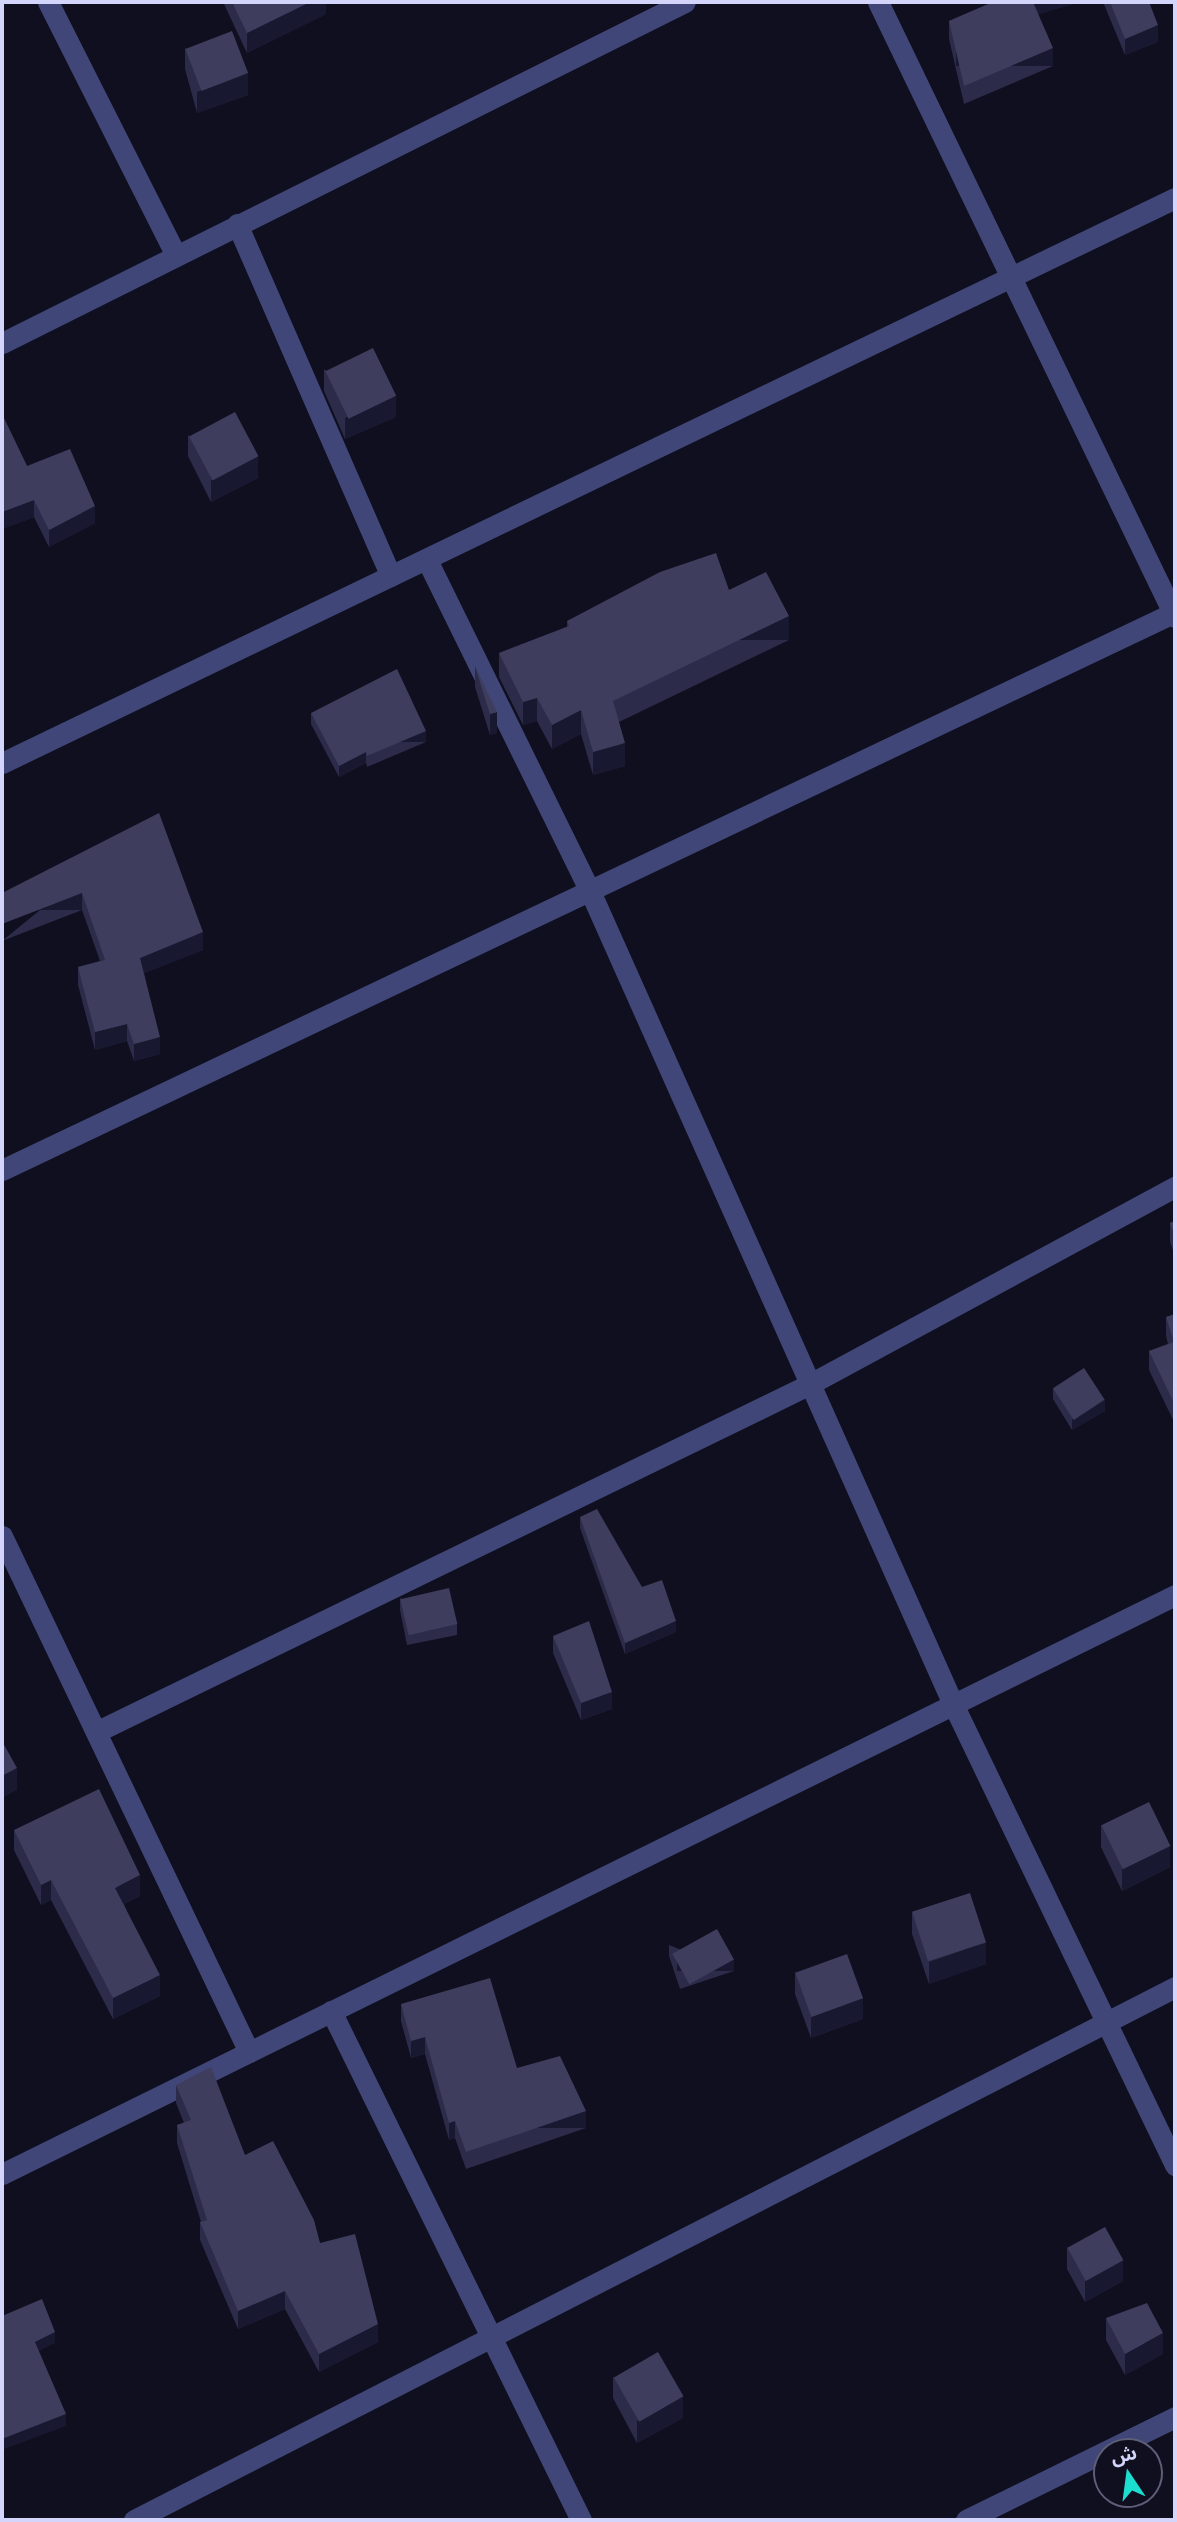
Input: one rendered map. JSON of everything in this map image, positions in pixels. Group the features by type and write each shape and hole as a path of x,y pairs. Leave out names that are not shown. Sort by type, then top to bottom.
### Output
{"street":[{"path":"48,2 176,255"},
{"path":"2,343 685,2"},
{"path":"2,1170 1175,614 878,2"},
{"path":"2,763 1175,198"},
{"path":"237,224 391,576"},
{"path":"427,559 590,891 953,1704 1175,2165"},
{"path":"96,1732 810,1384 1175,1187"},
{"path":"2,1536 11,1578 96,1732 249,2052"},
{"path":"2,2174 1175,1595"},
{"path":"134,2520 1175,1987"},
{"path":"331,2011 581,2520"},
{"path":"966,2520 1175,2417"}],"building":[{"path":"232,2 310,2 247,33"},
{"path":"993,2 1033,2 1053,48 964,86 949,21"},
{"path":"1110,2 1149,2 1158,25 1125,39"},
{"path":"232,31 248,73 201,91 185,49"},
{"path":"373,348 396,396 349,419 325,371"},
{"path":"235,412 258,456 213,481 189,436"},
{"path":"2,414 27,466 70,449 95,506 49,530 34,500 2,512"},
{"path":"716,553 729,590 766,572 789,616 613,701 625,743 593,752 581,710 552,725 537,698 523,702 499,653 569,626 567,621 660,572"},
{"path":"475,666 497,712 490,714"},
{"path":"397,669 426,731 367,756 366,752 339,766 311,713"},
{"path":"159,813 203,932 140,958 160,1037 134,1044 127,1024 95,1032 78,967 105,960 82,893 2,924 2,893"},
{"path":"1175,1221 1175,1237 1170,1223"},
{"path":"1175,1314 1175,1405 1149,1351 1174,1342 1166,1317"},
{"path":"1084,1368 1105,1400 1074,1420 1053,1388"},
{"path":"597,1509 642,1587 662,1580 676,1621 625,1643 580,1517"},
{"path":"449,1588 457,1624 409,1635 400,1599"},
{"path":"589,1621 612,1692 581,1703 553,1636"},
{"path":"2,1741 17,1768 2,1776"},
{"path":"99,1789 140,1875 115,1888 160,1975 113,1998 51,1880 41,1885 14,1830"},
{"path":"1149,1802 1170,1846 1123,1869 1101,1825"},
{"path":"970,1893 986,1942 928,1961 912,1912"},
{"path":"717,1929 734,1960 689,1984 672,1954"},
{"path":"847,1954 863,1998 811,2017 795,1973"},
{"path":"490,1978 517,2068 560,2056 586,2111 466,2152 455,2121 449,2123 425,2037 411,2041 401,2004"},
{"path":"211,2067 245,2155 273,2141 314,2220 320,2243 355,2234 378,2324 319,2354 285,2291 238,2311 200,2222 207,2220 177,2125 191,2120 176,2085"},
{"path":"1105,2227 1123,2260 1086,2281 1067,2248"},
{"path":"42,2299 55,2332 35,2342 66,2414 2,2439 2,2316"},
{"path":"1147,2303 1163,2333 1125,2354 1106,2318"},
{"path":"658,2352 683,2396 639,2422 614,2378"}]}
